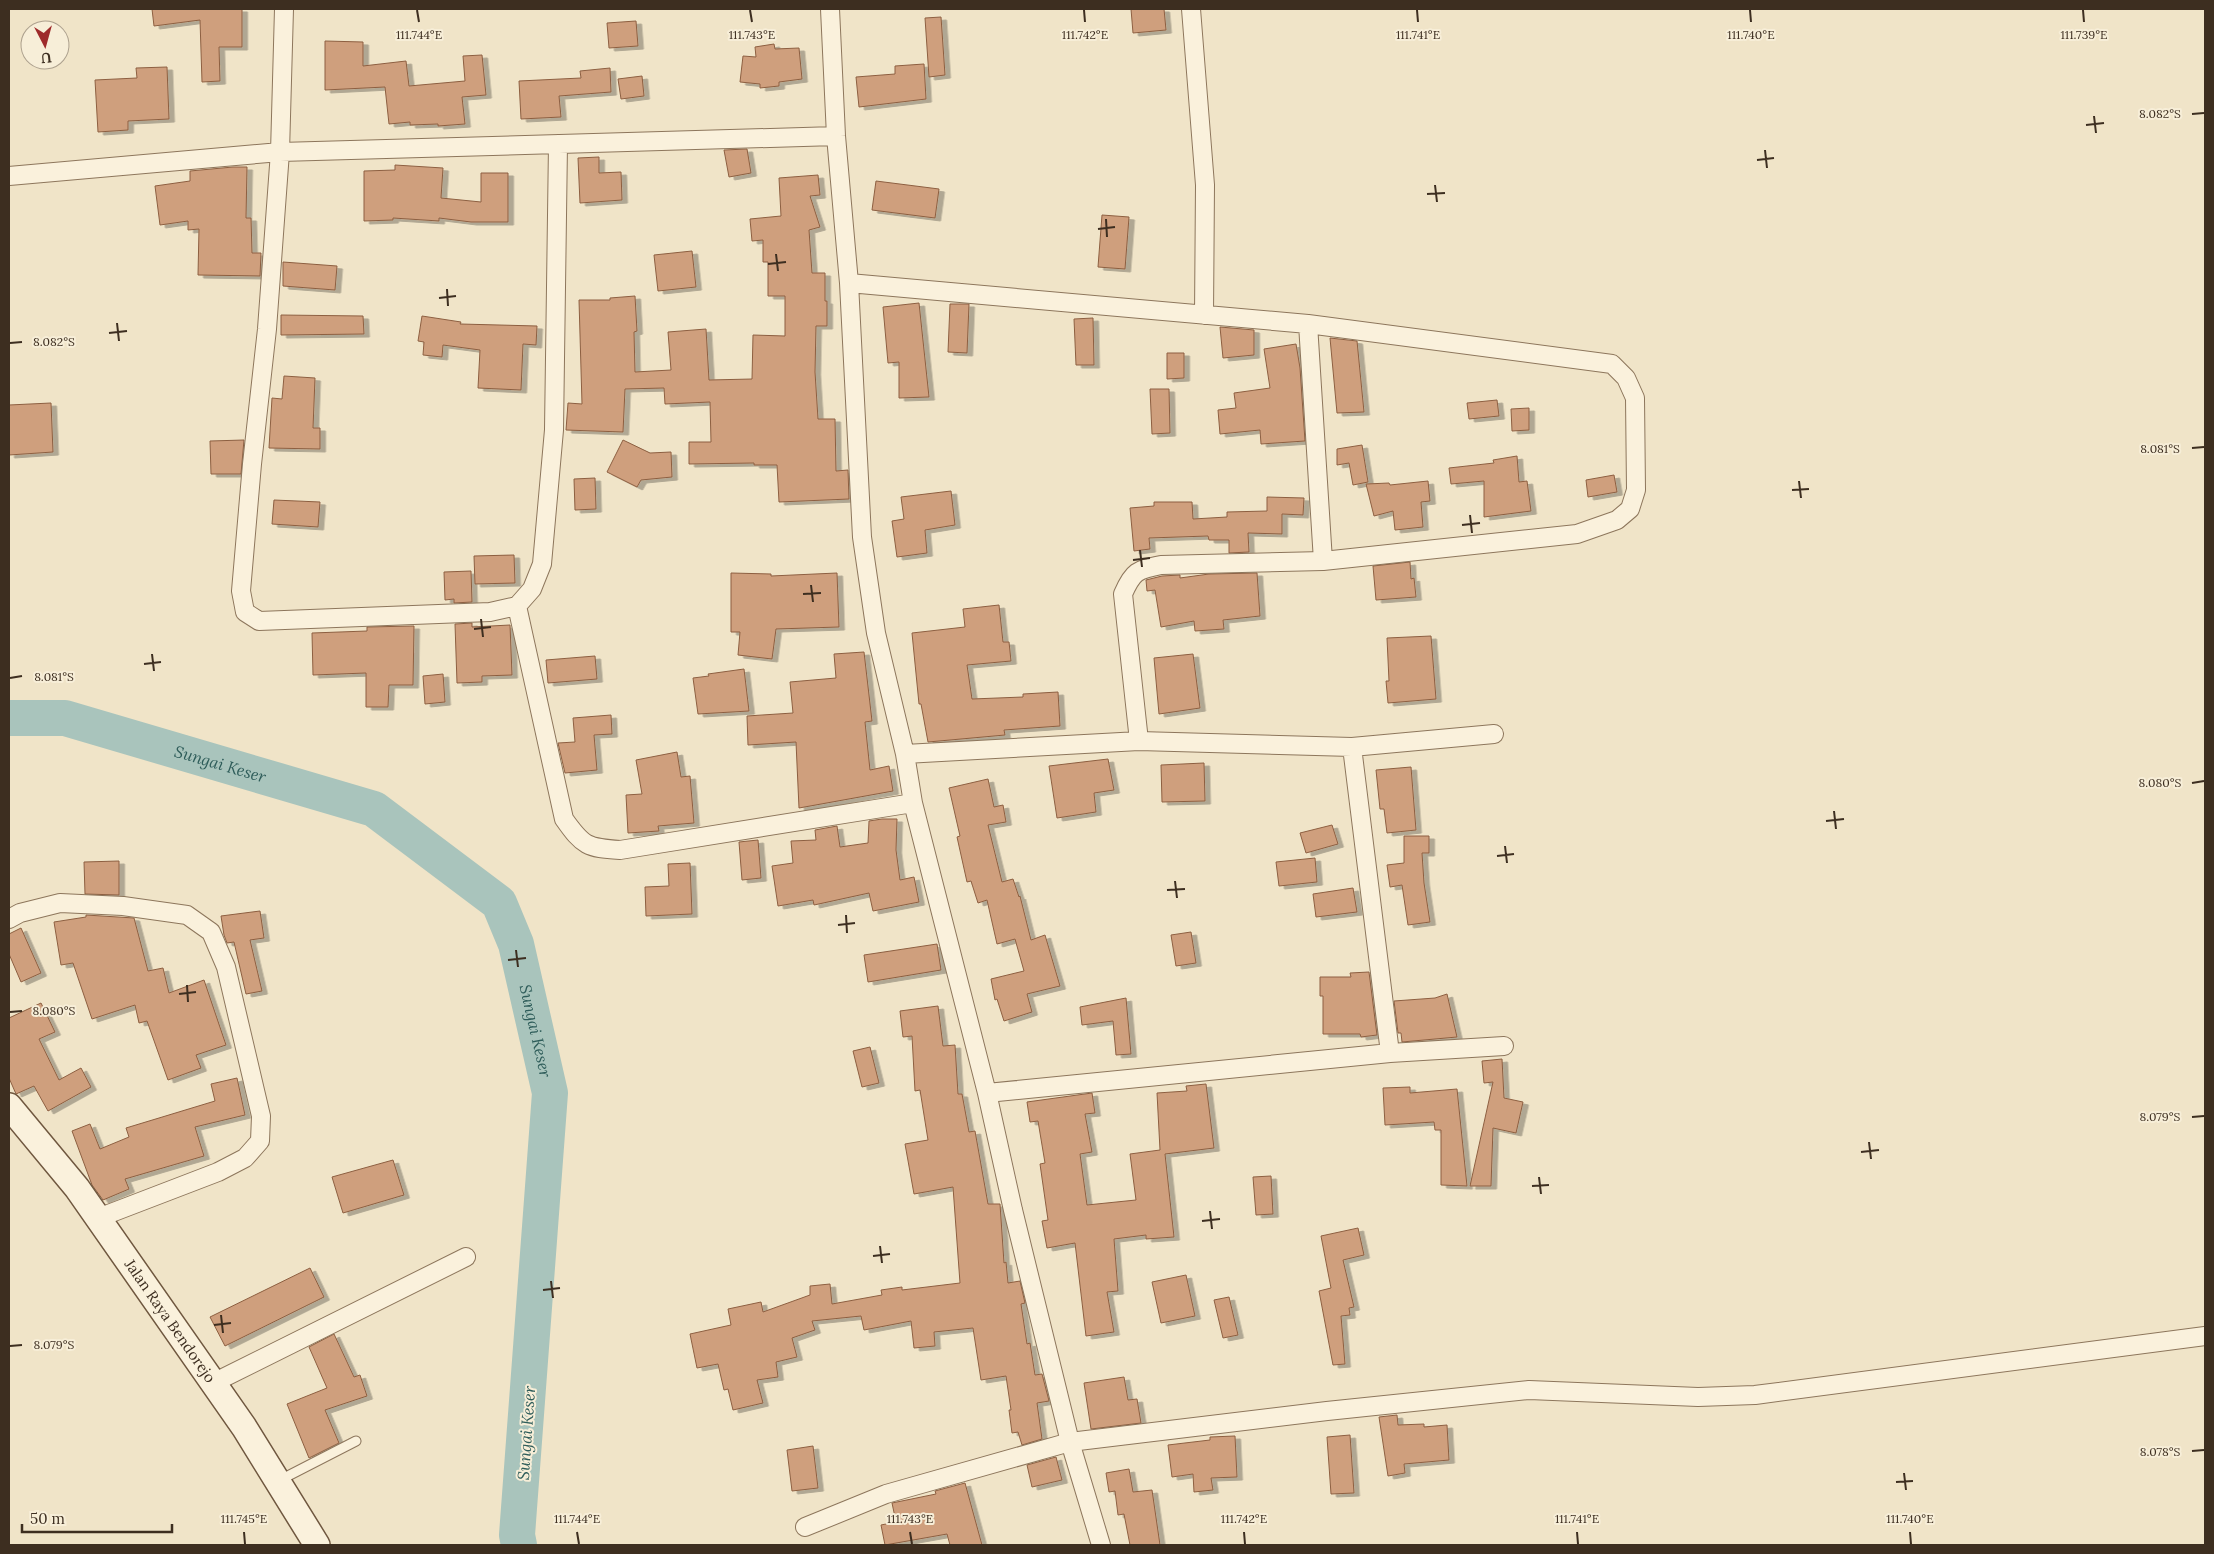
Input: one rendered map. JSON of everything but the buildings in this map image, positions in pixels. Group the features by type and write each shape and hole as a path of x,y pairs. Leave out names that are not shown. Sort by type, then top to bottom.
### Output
{"main road":[{"name":"Jalan Raya Bendorejo","path":"9,1106 77,1188 213,1383 317,1545"}],"street":[{"path":"284,9 280,152 267,329 240,591 245,612 259,621 490,612 517,606 532,589 542,564 554,430 558,144"},
{"path":"830,9 836,136 848,283 862,537 876,634 905,754 913,803 987,1092 1013,1210 1070,1442 1101,1545"},
{"path":"1192,9 1205,185 1204,314"},
{"path":"9,176 280,152 836,136"},
{"path":"848,283 1308,324 1612,364 1626,378 1635,398 1636,490 1630,509 1617,520 1578,534 1323,561 1161,565 1142,569 1130,577 1123,594 1139,741"},
{"path":"1308,324 1323,561"},
{"path":"517,606 564,819 577,838 594,849 620,850 913,803"},
{"path":"905,754 1139,741 1352,747 1494,734"},
{"path":"1352,747 1390,1053"},
{"path":"9,919 20,913 60,903 123,906 187,916 211,932 226,966 261,1116 260,1141 245,1158 218,1172 98,1218"},
{"path":"987,1092 1390,1053 1504,1046"},
{"path":"213,1383 466,1257"},
{"path":"805,1528 886,1494 1070,1442 1328,1411 1529,1390 1698,1397 1755,1395 2205,1336"}],"lane":[{"path":"277,1481 356,1441"}],"waterway":[{"name":"Sungai Keser","path":"9,718 65,718 374,809 499,903 516,944 550,1093 517,1535 519,1545"}]}
